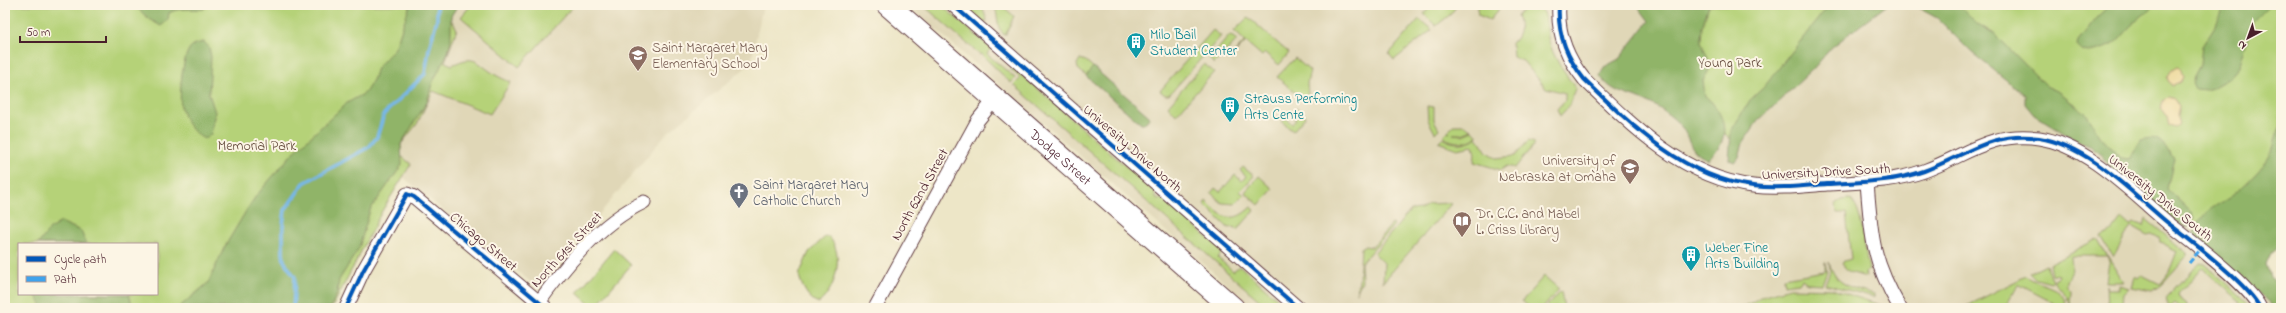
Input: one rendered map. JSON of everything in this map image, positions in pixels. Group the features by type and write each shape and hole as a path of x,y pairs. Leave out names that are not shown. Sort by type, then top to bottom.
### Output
{"highway":[{"name":"Dodge Street","path":"888,5 1233,308"}],"street":[{"name":"University Drive North","path":"953,5 1298,308"},
{"name":"University Drive South","path":"1559,5 1561,36 1576,69 1596,92 1677,159 1713,177 1751,186 1787,187 1867,182 1908,176 1924,171 1977,146 1996,139 2024,136 2054,142 2082,154 2105,171 2231,276 2255,299 2260,308"},
{"name":"North 62nd Street","path":"875,308 978,120 995,99"},
{"name":"University Drive South","path":"1867,182 1873,249 1883,277 1900,308"},
{"name":"Chicago Street","path":"346,308 363,271 406,194 414,197 540,306"},
{"name":"North 61st Street","path":"540,306 561,274 606,226 626,210 644,202"}],"shaded area":[{"path":"456,5 763,5 751,63 665,135 538,288 403,177 411,164 400,155 398,148 417,124 449,16"},
{"name":"University of Nebraska at Omaha","path":"908,5 1942,5 2244,270 2281,308 1254,308"}],"green space":[{"name":"Memorial Park","path":"5,5 456,5 449,16 457,29 445,62 452,65 466,60 475,61 496,75 511,82 490,114 433,91 417,124 398,148 400,155 411,164 382,211 332,308 5,308"},
{"path":"134,5 207,5 204,9 181,9 173,11 169,13 168,20 161,26 149,19"},
{"path":"410,5 458,5 451,16 451,40 448,52 432,84 427,102 401,144 402,165 370,210 359,248 339,280 337,294 330,308 178,308 208,283 224,248 246,211 256,196 291,155 347,103 365,93 373,80 377,68 395,48"},
{"path":"471,5 574,5 519,67 461,17"},
{"path":"923,5 941,5 991,48 987,54 1015,78 1011,83 981,54 980,55"},
{"path":"962,5 982,5 987,21 983,23"},
{"path":"995,5 1001,5 1014,16 1006,34 1004,35 999,28"},
{"path":"1432,5 1457,5 1451,14 1436,26 1424,14"},
{"path":"1481,5 1502,5 1490,20 1478,15 1477,8"},
{"path":"1637,5 1709,5 1702,27 1701,41 1711,66 1703,81 1705,96 1718,111 1724,130 1721,144 1708,159 1701,156 1692,148 1681,126 1670,115 1649,103 1615,90 1600,76 1604,67 1619,59 1649,21"},
{"name":"Young Park","path":"1656,5 1857,5 1735,143 1646,64"},
{"path":"1829,5 1887,5 1832,47 1813,69 1757,122 1743,143 1739,157 1735,162 1729,160 1731,131 1750,100 1764,87"},
{"path":"1913,5 1959,5 1978,24 1996,35 2046,86 2057,91 2086,113 2100,136 2120,158 2129,159 2141,140 2153,138 2161,142 2174,159 2167,189 2191,212 2194,218 2190,226 2186,228 2175,223 2116,176 2102,156 2090,146 2077,141 2034,115 2025,104 2025,95 1971,52 1937,18"},
{"path":"1943,5 2281,5 2281,228 2244,270"},
{"path":"2110,5 2155,5 2110,46 2095,51 2083,51 2077,45 2078,41 2097,17"},
{"path":"2224,5 2269,5 2253,21 2239,67 2228,79 2217,85 2206,90 2195,89 2192,83 2200,65 2202,46 2215,26"},
{"path":"1535,7 1544,12 1550,45 1559,64 1576,89 1569,106 1560,116 1557,109 1565,100 1565,93 1546,88 1523,61 1513,57 1512,43 1519,34 1517,15 1526,9"},
{"path":"1248,17 1289,53 1279,65 1265,53 1262,56 1246,42 1230,58 1245,41 1234,31"},
{"path":"1419,19 1432,30 1394,60 1389,54"},
{"path":"1213,30 1221,36 1169,95 1165,95 1160,91"},
{"path":"1230,35 1237,40 1214,64 1209,59"},
{"path":"204,42 209,47 211,57 209,94 215,112 211,134 204,139 192,129 186,121 182,112 180,94 183,68 187,53 190,48 196,44"},
{"path":"1295,58 1310,71 1307,83 1308,94 1303,99 1277,77"},
{"path":"1080,59 1086,61 1103,76 1096,84 1078,69 1077,64"},
{"path":"1204,64 1214,72 1176,115 1168,106"},
{"path":"1093,67 1150,117 1144,124 1141,124 1086,76"},
{"path":"1014,68 1156,193 1154,196 1159,200 1162,198 1223,251 1218,258 1233,271 1240,266 1288,308 1268,308 1014,85 1021,78 1011,70"},
{"path":"1427,106 1434,107 1434,120 1439,129 1435,133 1428,120"},
{"path":"1296,108 1306,116 1293,131 1282,122 1286,118 1292,124 1296,119 1290,114"},
{"path":"1453,125 1465,125 1472,130 1462,134 1453,134 1462,135 1472,131 1478,136 1465,142 1456,142 1443,137 1447,132 1450,133 1448,131"},
{"path":"2281,126 2281,245 2271,253 2266,264 2270,277 2281,287 2281,308 2274,308 2193,236 2196,226 2205,213 2233,195 2256,174 2269,157"},
{"path":"1477,137 1487,152 1496,158 1515,156 1528,141 1535,143 1515,168 1507,166 1501,170 1474,162 1475,154 1473,146 1457,149 1438,142 1442,138 1455,143 1464,143"},
{"path":"1243,167 1254,176 1240,191 1244,195 1235,204 1222,203 1211,193 1215,188 1220,192 1235,175 1242,181 1246,176 1240,170"},
{"path":"1259,176 1273,189 1259,205 1245,192"},
{"path":"1850,199 1858,211 1869,269 1865,273 1866,277 1849,272 1842,264 1844,261 1851,259 1846,213 1837,213 1836,204 1842,200"},
{"path":"1206,201 1222,215 1227,217 1238,216 1251,207 1255,210 1237,230 1235,227 1228,228 1204,204"},
{"path":"1429,204 1451,204 1383,282 1384,263 1374,253 1411,210 1421,209"},
{"path":"2122,218 2130,225 2133,222 2144,226 2146,219 2187,253 2186,257 2161,285 2152,291 2132,287 2135,277 2138,279 2142,275 2160,284 2168,273 2177,251 2160,242 2159,238 2152,234 2147,235 2131,226 2113,257 2101,237 2111,232"},
{"path":"61,222 81,231 86,243 39,243 50,229"},
{"path":"1392,224 1394,225 1361,263 1362,281 1356,293 1359,281 1361,248 1364,246 1372,247"},
{"path":"825,237 829,237 834,244 837,253 837,262 834,280 825,297 819,303 808,295 801,283 799,275 809,252"},
{"path":"2097,239 2107,256 2071,256 2072,271 2067,284 2071,290 2070,307 2066,296 2053,280 2057,278 2058,275 2051,274 2049,264"},
{"path":"614,249 631,265 594,308 577,293"},
{"path":"2107,255 2124,282 2106,282 2109,262"},
{"path":"1825,262 1827,271 1822,284 1807,283 1802,279 1799,283 1784,285 1783,278 1825,271"},
{"path":"1829,262 1836,277 1846,285 1874,294 1874,297 1825,284 1830,271"},
{"path":"2200,263 2205,264 2240,295 2250,308 2241,308 2240,301 2202,268 2178,294 2180,299 2186,303 2188,308 2181,308 2175,303 2169,308 2166,298"},
{"path":"2046,265 2052,282 2051,283 2036,279 2030,273"},
{"path":"1544,276 1559,289 1543,308 1530,308 1522,301"},
{"path":"2026,276 2057,290 2065,300 2067,308 2063,308 2018,284 2005,308 1963,308"},
{"path":"2107,285 2108,289 2119,289 2119,285 2129,288 2123,294 2122,304 2115,308 2108,308"},
{"path":"1790,288 1832,289 1886,307 1742,308 1762,296"},
{"path":"1561,291 1564,308 1545,308"},
{"path":"36,295 129,295 133,308 43,308"}],"sand":[{"path":"2178,67 2181,70 2183,77 2180,82 2173,85 2167,78 2173,70"},
{"path":"2168,96 2174,98 2179,106 2177,115 2180,124 2175,128 2169,126 2167,117 2161,109 2163,101"}],"waterway":[{"path":"293,308 295,277 284,261 283,253 283,225 285,210 304,183 369,147 377,137 384,114 425,74 429,49 437,19 437,5"}],"marked path":[{"path":"2189,263 2200,250"}],"cycle path":[{"path":"953,5 1298,308"},
{"path":"1559,5 1560,25 1564,45 1573,63 1584,79 1621,114 1660,147 1682,161 1704,172 1728,181 1762,187 1790,187 1876,181 1912,175 1924,171 1992,141 2022,137 2039,138 2057,142 2091,160 2124,185 2232,276 2254,298 2260,308"},
{"path":"346,308 363,271 407,194 414,197 546,308"}],"place":[{"name":"Milo Bail Student Center","path":"1136,59"},
{"name":"Saint Margaret Mary Elementary School","path":"638,72"},
{"name":"Strauss Performing Arts Cente","path":"1230,123"},
{"name":"University of Nebraska at Omaha","path":"1630,185"},
{"name":"Saint Margaret Mary Catholic Church","path":"739,209"},
{"name":"Dr. C.C. and Mabel L. Criss Library","path":"1462,238"},
{"name":"Weber Fine Arts Building","path":"1691,272"}]}
